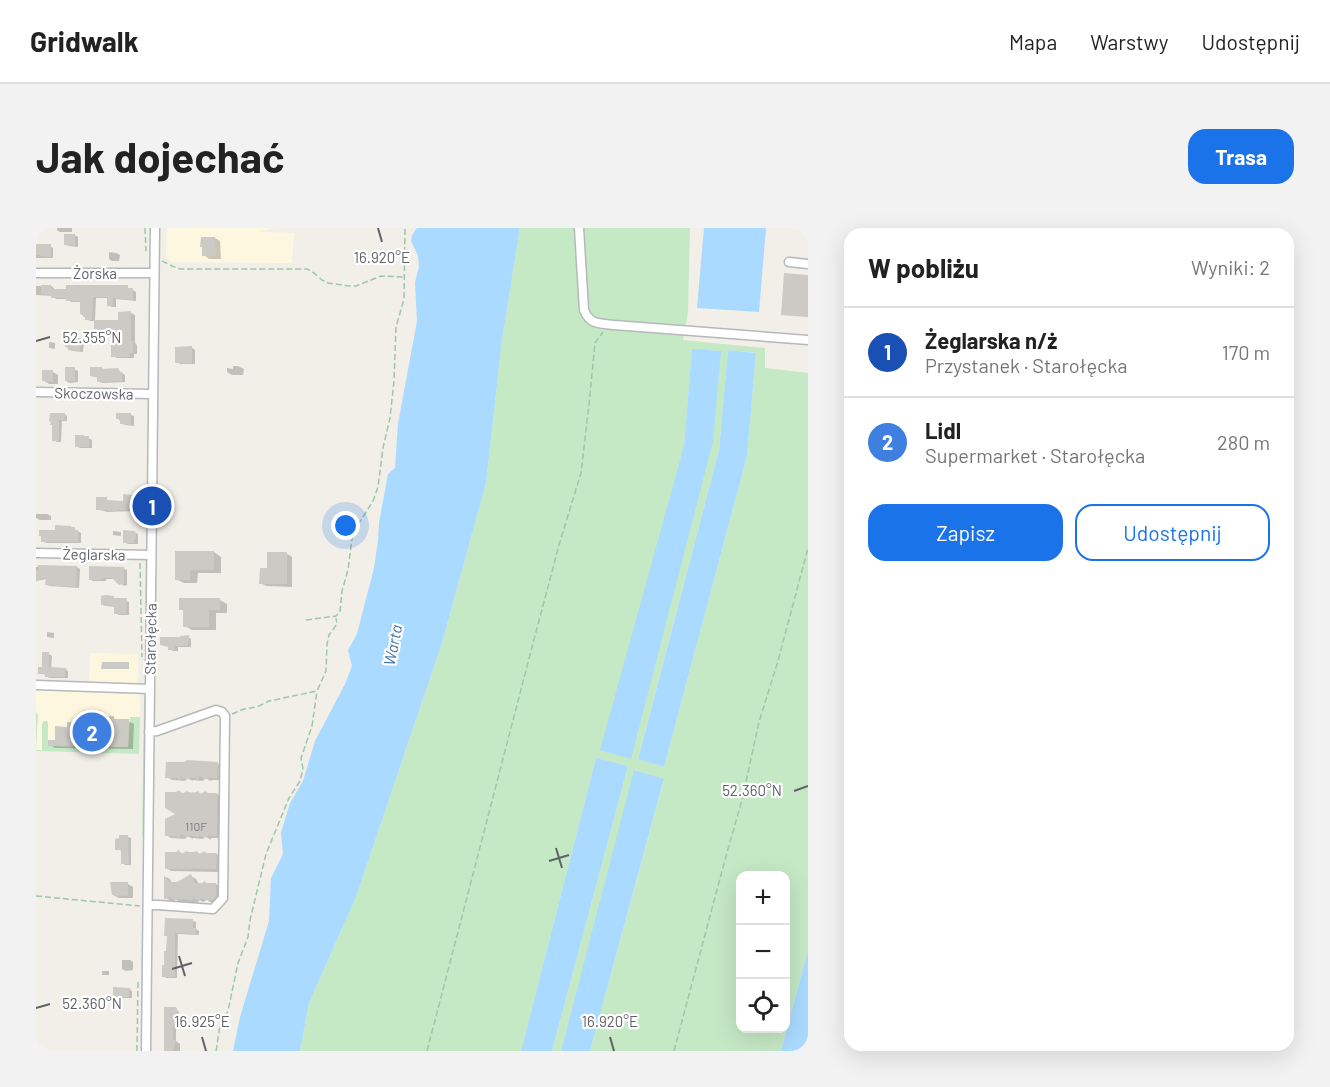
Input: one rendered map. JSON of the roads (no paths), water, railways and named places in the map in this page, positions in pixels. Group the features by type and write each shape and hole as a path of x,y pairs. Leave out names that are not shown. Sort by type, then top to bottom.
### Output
{"street":[{"name":"Starołęcka","path":"146,1051 155,228"},
{"path":"579,228 584,310 592,322 808,340"},
{"path":"789,262 808,264"},
{"name":"Żorska","path":"36,273 154,273"},
{"name":"Skoczowska","path":"36,393 153,394"},
{"name":"Żeglarska","path":"36,554 151,555"},
{"path":"36,686 150,688"},
{"path":"148,905 213,909 223,898 225,716 216,710 149,732"}],"water":[{"name":"Warta","path":"417,228 520,228 502,340 486,483 442,643 356,897 309,1003 300,1051 233,1051 240,1017 269,921 271,878 283,854 281,833 290,803 303,781 315,741 352,666 348,650 357,634 374,568 388,474 395,468 398,424 417,321 415,282 419,267 418,256 411,241"},
{"path":"704,228 766,228 759,312 697,308"},
{"path":"692,349 721,351 713,441 631,759 600,750 684,446"},
{"path":"728,350 756,353 747,456 664,767 638,759 719,450"},
{"path":"596,758 628,766 552,1051 521,1051"},
{"path":"634,770 664,779 590,1051 561,1051"},
{"path":"808,950 808,1051 781,1051 786,1033 790,1033 790,1017"}],"place":[{"name":"Żeglarska n/ż","path":"152,506"},
{"name":"Lidl","path":"92,732"}]}
